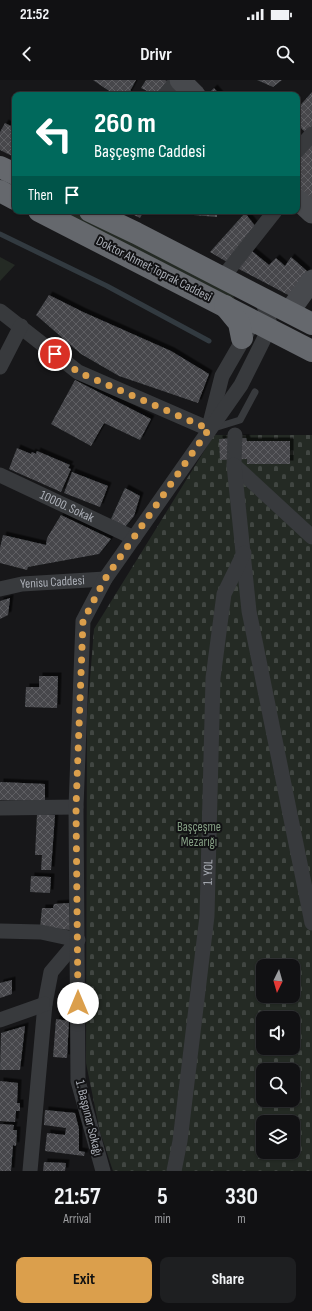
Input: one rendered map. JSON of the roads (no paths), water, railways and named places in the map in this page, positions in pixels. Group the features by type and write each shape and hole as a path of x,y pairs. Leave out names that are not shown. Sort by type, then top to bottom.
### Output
{"highway":[{"path":"0,167 12,173"},
{"path":"0,191 12,197"},
{"name":"Doktor Ahmet Toprak Caddesi","path":"45,214 221,303 237,320 264,323"},
{"name":"Doktor Ahmet Toprak Caddesi","path":"96,214 223,277 264,323"},
{"path":"264,323 312,324"},
{"path":"264,323 305,347"}],"street":[{"path":"171,92 186,84"},
{"path":"300,148 312,134"},
{"path":"300,202 312,213"},
{"path":"223,277 273,214"},
{"path":"0,311 78,372 209,429 222,376 264,323 312,280"},
{"name":"1. Başpınar Sokağı","path":"103,1171 78,1081 76,807 83,621 105,579 241,385 264,323"},
{"path":"0,366 21,326"},
{"path":"235,435 234,465 249,611 310,897 312,923"},
{"path":"234,465 312,537"},
{"name":"10000. Sokak","path":"0,475 134,538"},
{"name":"1. YOL","path":"174,1171 180,1141 208,916 213,678 224,594 244,553"},
{"name":"Yenisu Caddesi","path":"0,589 22,584 105,579"},
{"path":"0,808 76,807"},
{"path":"0,931 41,932 78,940 51,972 46,1004 30,1171"},
{"path":"0,1020 46,1004"}],"lane":[{"path":"209,429 240,420 255,392"}],"waterway":[{"path":"0,234 107,286 209,341"}],"park label":[{"name":"Başçeşme Mezarığı","path":"199,834"}]}
